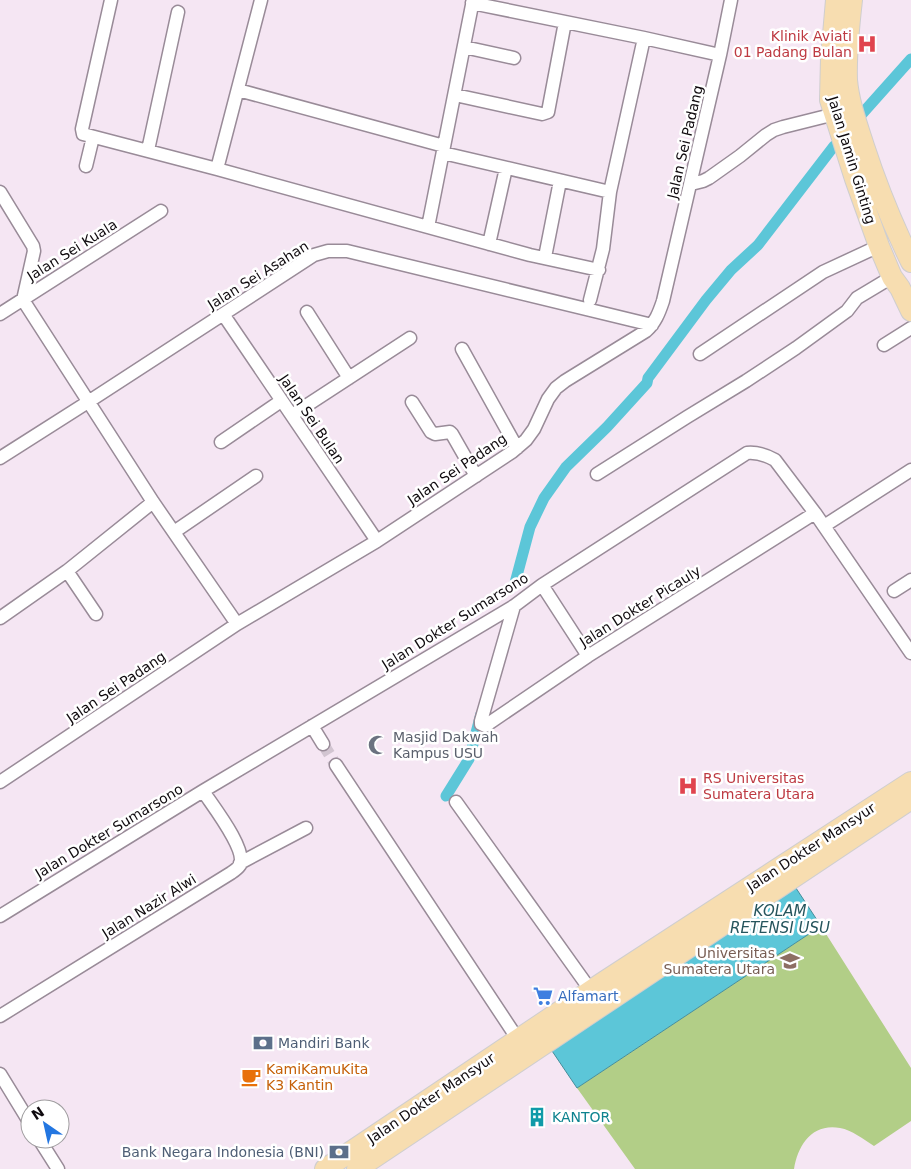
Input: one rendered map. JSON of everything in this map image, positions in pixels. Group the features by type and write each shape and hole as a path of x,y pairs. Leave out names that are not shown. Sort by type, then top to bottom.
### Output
{"main road":[{"name":"Jalan Jamin Ginting","path":"836,0 831,58 830,100 879,246 892,277 900,288 911,311"},
{"name":"Jalan Jamin Ginting","path":"852,0 847,44 848,80 852,110 870,164 899,238 911,262"},
{"path":"879,246 899,238"},
{"name":"Jalan Dokter Mansyur","path":"325,1169 523,1047 786,872 911,782"},
{"name":"Jalan Dokter Mansyur","path":"786,872 911,799"},
{"name":"Jalan Dokter Mansyur","path":"357,1169 523,1047"}],"street":[{"path":"111,0 82,129 83,134 148,150 530,255 599,270"},
{"path":"217,169 261,0"},
{"name":"Jalan Sei Padang","path":"0,782 238,624 377,541 517,448 534,429 548,398 556,388 646,332 659,314 663,301 691,184 731,0"},
{"path":"428,227 473,2 720,55"},
{"path":"148,150 178,12"},
{"path":"455,94 545,114 548,112 565,22"},
{"path":"590,300 604,250 610,192 644,38"},
{"path":"464,48 514,58"},
{"path":"238,90 506,168 610,192"},
{"path":"691,184 703,182 774,130 835,114"},
{"path":"86,166 93,137"},
{"path":"489,244 506,168"},
{"path":"544,257 560,181"},
{"path":"0,192 34,251 23,300 153,502 238,624"},
{"name":"Jalan Sei Kuala","path":"0,314 161,211"},
{"path":"700,354 823,272 879,246"},
{"name":"Jalan Sei Asahan","path":"0,458 314,255 328,251 347,251 652,325"},
{"path":"598,474 746,382 847,311 857,298 892,277"},
{"path":"307,312 349,378"},
{"name":"Jalan Sei Bulan","path":"223,314 377,541"},
{"path":"884,345 911,328"},
{"path":"292,415 410,338"},
{"path":"462,349 517,448"},
{"path":"221,442 282,401"},
{"path":"412,402 431,432 436,434 450,432 452,434 476,476"},
{"name":"Jalan Dokter Sumarsono","path":"0,916 203,791 514,606 542,585 747,454 754,452 775,460 815,513 911,653"},
{"path":"824,526 911,470"},
{"path":"174,532 256,476"},
{"path":"0,618 66,571 153,502"},
{"name":"Jalan Dokter Picauly","path":"514,606 481,722 483,725 486,725 588,656 815,513"},
{"path":"66,571 96,614"},
{"path":"894,591 911,580"},
{"path":"542,585 588,656"},
{"path":"312,726 323,744"},
{"path":"336,764 523,1047"},
{"path":"203,791 238,845 240,863"},
{"path":"456,802 596,998"},
{"name":"Jalan Nazir Alwi","path":"0,1016 231,873 240,863 306,828"},
{"path":"0,1074 20,1107"},
{"path":"46,1149 58,1169"}],"green space":[{"path":"821,926 911,1068 911,1121 874,1146 857,1135 840,1128 830,1127 814,1132 803,1144 794,1169 635,1169 577,1088"}],"water":[{"name":"KOLAM RETENSI USU","path":"790,879 821,926 577,1088 546,1042"}],"waterway":[{"path":"861,115 911,59"},
{"path":"515,583 530,527 544,498 566,467 607,427 647,383 648,378 706,300 731,270 758,245 834,146"},
{"path":"446,796 469,759 481,714"}],"tunnel":[{"path":"323,744 336,765"}],"place":[{"name":"Klinik Aviati 01 Padang Bulan","path":"867,44"},
{"name":"Masjid Dakwah Kampus USU","path":"378,745"},
{"name":"RS Universitas Sumatera Utara","path":"688,786"},
{"name":"Universitas Sumatera Utara","path":"790,961"},
{"name":"Alfamart","path":"543,996"},
{"name":"Mandiri Bank","path":"263,1043"},
{"name":"KamiKamuKita K3 Kantin","path":"251,1077"},
{"name":"KANTOR","path":"537,1117"},
{"name":"Bank Negara Indonesia (BNI)","path":"339,1152"}]}
